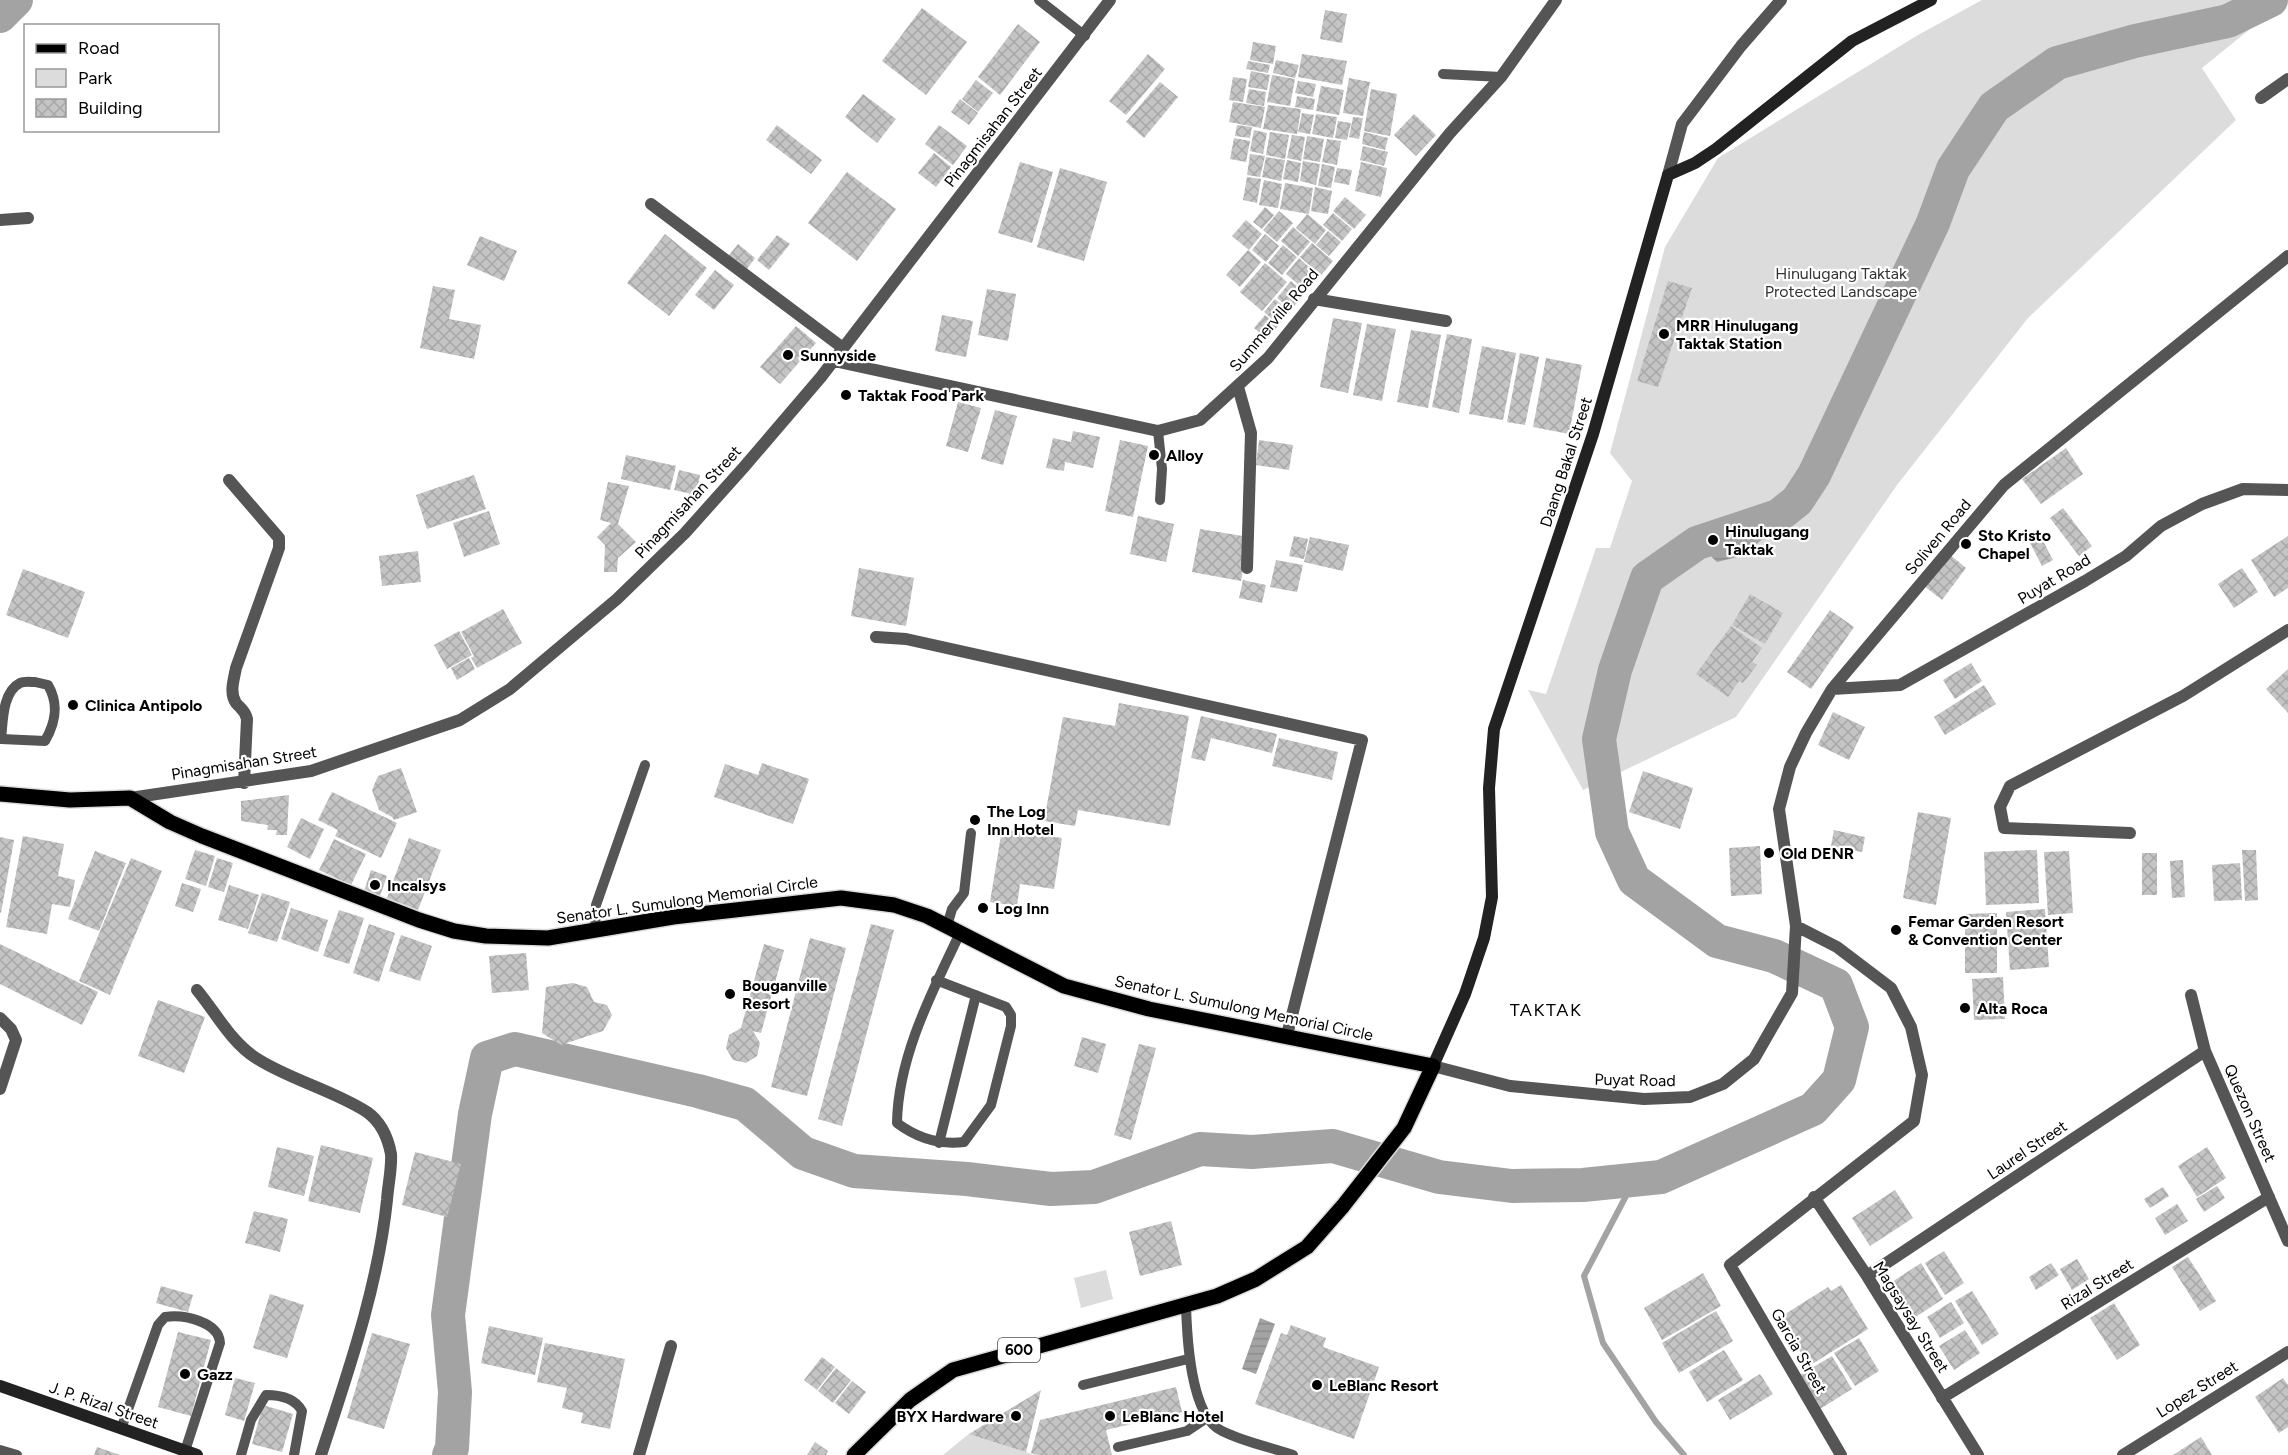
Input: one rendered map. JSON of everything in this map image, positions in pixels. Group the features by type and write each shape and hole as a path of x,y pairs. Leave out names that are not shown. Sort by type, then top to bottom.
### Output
{"main road":[{"path":"0,794 70,800 130,798"},
{"name":"Senator L. Sumulong Memorial Circle","path":"130,798 170,822 202,836 409,916 454,931 486,936 548,938 673,917 841,898 894,905 954,930 1064,986 1149,1009 1433,1066"},
{"name":"600","path":"854,1455 910,1400 952,1370 1186,1306 1256,1280 1306,1247 1343,1206 1404,1128 1433,1066"},
{"name":"600","path":"864,1455 874,1436"}],"street":[{"name":"Pinagmisahan Street","path":"130,798 244,783 311,771 460,720 510,688 617,599 685,533 834,361 1085,36 1110,0"},
{"name":"Summerville Road","path":"834,361 1158,431 1200,420 1268,358 1450,133 1502,76 1556,0"},
{"name":"600","path":"1668,175 1682,124 1741,46 1780,0"},
{"path":"1668,175 1695,163 1716,149 1852,41 1932,0"},
{"path":"2261,98 2288,79"},
{"name":"Daang Bakal Street","path":"1433,1066 1465,994 1486,927 1492,897 1489,788 1494,729 1593,434 1668,175"},
{"path":"651,204 843,348"},
{"path":"0,220 28,218"},
{"name":"Soliven Road","path":"1792,993 1796,932 1779,809 1790,767 1806,733 1832,690 2004,485 2288,256"},
{"path":"1314,299 1446,321"},
{"path":"1238,387 1251,433 1247,568"},
{"path":"230,480 279,538 279,548 236,668 232,688 236,702 245,710 247,719 244,783"},
{"name":"Puyat Road","path":"1832,690 1900,685 2126,556 2161,526 2202,504 2243,489 2288,490"},
{"path":"2130,833 2004,828 2000,807 2010,786 2183,696 2288,630"},
{"path":"876,637 906,639 1362,740 1287,1035"},
{"path":"1796,932 1837,947 1891,988 1911,1027 1923,1075 1914,1121 1815,1197"},
{"path":"197,990 224,1028 255,1058 368,1113 383,1128 388,1142 391,1156 384,1224 375,1271 350,1364 321,1455"},
{"name":"Puyat Road","path":"1433,1066 1509,1086 1566,1094 1644,1099 1690,1097 1723,1084 1754,1059 1792,993"},
{"name":"Quezon Street","path":"2191,995 2205,1051 2288,1241"},
{"path":"0,1018 16,1040 1,1080"},
{"name":"Laurel Street","path":"1867,1276 2205,1051"},
{"name":"Garcia Street","path":"1815,1197 1730,1265 1840,1455"},
{"name":"Magsaysay Street","path":"1815,1197 1978,1455"},
{"name":"Rizal Street","path":"1942,1398 2269,1197"},
{"path":"639,1455 670,1346"},
{"name":"Lopez Street","path":"2123,1455 2288,1352"},
{"name":"J. P. Rizal Street","path":"0,1386 191,1453"}],"lane":[{"path":"1039,0 1085,36"},
{"path":"1443,74 1502,76"},
{"path":"1158,431 1162,469 1160,500"},
{"path":"35,681 48,685 55,697 56,716 45,741 1,739 5,705 12,691 20,683 35,681"},
{"path":"595,930 596,905 645,765"},
{"path":"936,981 1006,1007 1011,1015 1011,1026 991,1105 964,1142 939,1143 909,1133 897,1123 897,1101 912,1044 954,930 952,909 964,893 971,833"},
{"path":"939,1143 975,995"},
{"path":"1186,1306 1188,1359 1197,1393 1208,1417 1220,1431 1293,1455"},
{"path":"121,1429 158,1325 165,1317 183,1317 214,1327 220,1334 220,1343 191,1453"},
{"path":"1083,1385 1188,1359"},
{"path":"241,1455 252,1420 266,1395 287,1398 298,1404 302,1411 294,1455"},
{"path":"1118,1447 1187,1431 1208,1417"},
{"path":"0,1450 17,1455"}],"green space":[{"name":"Hinulugang Taktak Protected Landscape","path":"1982,0 2286,0 2202,68 2236,120 2028,318 1897,485 1736,717 1583,790 1528,690 1546,694 1596,548 1610,548 1632,481 1610,453 1665,247 1718,158 1918,35"},
{"path":"1106,1270 1113,1299 1081,1308 1074,1278"},
{"path":"970,1433 1035,1455 943,1455"}],"shaded area":[{"path":"1814,475 1803,508 1741,556 1717,562 1697,543 1694,527 1719,524 1733,517 1755,516 1771,510 1793,495"},
{"path":"1260,1318 1275,1324 1256,1374 1242,1369"}],"building":[{"path":"922,8 967,42 926,95 882,61"},
{"path":"1325,10 1347,14 1342,43 1320,39"},
{"path":"1018,24 1040,42 1000,95 978,77"},
{"path":"1253,42 1276,46 1273,64 1250,60"},
{"path":"1148,54 1165,69 1126,115 1109,101"},
{"path":"1302,54 1347,61 1342,85 1298,77"},
{"path":"1276,60 1299,65 1295,78 1273,73"},
{"path":"1248,61 1270,65 1268,73 1246,69"},
{"path":"1251,71 1270,75 1267,90 1248,87"},
{"path":"1272,75 1295,79 1290,106 1267,102"},
{"path":"1233,77 1247,79 1243,102 1229,100"},
{"path":"1349,78 1370,82 1363,116 1343,113"},
{"path":"976,80 993,93 978,112 962,99"},
{"path":"1298,81 1316,84 1313,97 1295,93"},
{"path":"1160,82 1178,97 1144,138 1126,122"},
{"path":"1321,86 1344,90 1339,115 1316,111"},
{"path":"1249,89 1266,92 1264,106 1246,103"},
{"path":"1371,89 1397,94 1390,136 1364,131"},
{"path":"863,94 896,119 877,143 845,117"},
{"path":"1297,96 1315,99 1313,110 1295,107"},
{"path":"960,99 978,113 969,125 951,112"},
{"path":"1233,102 1265,107 1261,128 1229,122"},
{"path":"1268,105 1301,109 1297,134 1263,129"},
{"path":"1302,113 1314,115 1310,134 1298,132"},
{"path":"1316,114 1337,117 1333,138 1312,134"},
{"path":"1414,114 1436,135 1416,156 1394,135"},
{"path":"1353,117 1363,118 1359,139 1349,137"},
{"path":"1338,121 1351,123 1347,140 1335,138"},
{"path":"777,125 822,160 811,174 766,140"},
{"path":"939,125 967,146 953,165 925,144"},
{"path":"1237,125 1252,127 1250,138 1235,136"},
{"path":"1254,130 1267,133 1263,154 1250,151"},
{"path":"1270,132 1289,135 1285,159 1266,155"},
{"path":"1364,132 1388,138 1385,150 1362,144"},
{"path":"1292,135 1305,137 1301,161 1287,158"},
{"path":"1307,136 1324,139 1320,162 1303,159"},
{"path":"1234,138 1250,141 1246,162 1230,159"},
{"path":"1327,139 1341,141 1337,165 1322,162"},
{"path":"1363,146 1388,152 1384,166 1360,160"},
{"path":"934,153 951,167 936,187 918,173"},
{"path":"1250,154 1265,156 1260,177 1247,175"},
{"path":"1266,157 1285,160 1281,181 1262,177"},
{"path":"1287,160 1301,163 1298,182 1283,179"},
{"path":"1303,161 1320,164 1316,185 1300,181"},
{"path":"1020,162 1053,172 1032,243 998,233"},
{"path":"1361,162 1387,168 1381,197 1355,191"},
{"path":"1322,164 1335,167 1331,188 1318,186"},
{"path":"1060,168 1107,182 1084,261 1037,247"},
{"path":"1337,168 1352,170 1349,185 1334,182"},
{"path":"847,172 896,209 857,261 808,223"},
{"path":"1247,177 1261,179 1257,203 1243,200"},
{"path":"1264,180 1282,184 1278,208 1259,205"},
{"path":"1285,183 1313,188 1309,214 1280,209"},
{"path":"1315,187 1332,191 1328,214 1311,211"},
{"path":"1345,197 1366,215 1354,229 1333,211"},
{"path":"1265,207 1274,215 1262,229 1253,222"},
{"path":"1279,211 1293,223 1277,242 1263,230"},
{"path":"1333,213 1352,229 1342,241 1323,225"},
{"path":"1307,214 1326,230 1315,244 1296,228"},
{"path":"1246,220 1262,234 1249,250 1232,236"},
{"path":"1293,227 1310,242 1298,256 1281,241"},
{"path":"1328,231 1341,242 1329,256 1316,245"},
{"path":"665,234 707,268 669,316 627,283"},
{"path":"1265,234 1279,246 1266,262 1252,250"},
{"path":"777,235 790,244 769,270 757,260"},
{"path":"480,236 517,251 504,281 467,265"},
{"path":"1312,243 1333,261 1321,275 1300,257"},
{"path":"738,244 755,258 744,273 726,259"},
{"path":"1283,245 1297,257 1282,275 1268,263"},
{"path":"1248,250 1261,262 1240,287 1226,275"},
{"path":"1299,258 1318,275 1305,290 1286,274"},
{"path":"1265,263 1287,282 1262,311 1240,292"},
{"path":"715,270 734,285 714,310 695,295"},
{"path":"1291,281 1305,293 1291,310 1277,298"},
{"name":"MRR Hinulugang Taktak Station","path":"1668,281 1692,288 1658,387 1637,381"},
{"path":"433,286 455,290 449,319 481,325 474,359 420,348"},
{"path":"987,289 1016,294 1008,341 978,335"},
{"path":"1275,299 1290,312 1279,325 1264,312"},
{"path":"942,315 973,321 966,357 935,351"},
{"path":"1265,315 1278,326 1267,339 1254,328"},
{"path":"1333,318 1362,323 1348,393 1320,387"},
{"path":"1367,324 1396,329 1382,401 1353,395"},
{"name":"Sunnyside","path":"796,326 816,343 780,384 760,367"},
{"path":"1411,330 1441,335 1428,408 1397,402"},
{"path":"1447,334 1472,339 1459,413 1432,407"},
{"path":"1482,346 1516,353 1503,420 1469,414"},
{"path":"1520,353 1539,357 1525,425 1507,422"},
{"path":"1546,358 1582,365 1569,434 1533,427"},
{"path":"958,402 981,408 968,452 946,446"},
{"path":"995,410 1017,416 1003,465 981,459"},
{"path":"1073,431 1100,437 1093,468 1065,462 1064,471 1046,468 1053,438 1071,442"},
{"path":"1120,440 1148,446 1133,517 1105,511"},
{"path":"1259,440 1293,445 1289,470 1256,465"},
{"path":"2066,448 2083,474 2041,504 2022,479"},
{"path":"626,455 676,466 670,490 621,479"},
{"path":"679,470 700,475 696,495 674,490"},
{"path":"474,475 486,509 427,529 416,495"},
{"path":"608,482 629,486 618,524 636,542 618,558 617,572 604,572 605,545 597,537 611,523 600,520"},
{"path":"2063,508 2092,546 2079,556 2050,518"},
{"path":"489,511 500,544 464,557 453,523"},
{"path":"1138,516 1174,524 1166,562 1130,554"},
{"path":"1200,529 1249,537 1241,581 1192,572"},
{"path":"2040,535 2053,560 2042,566 2029,541"},
{"path":"1294,536 1308,539 1304,559 1289,556"},
{"path":"2288,536 2288,588 2274,597 2251,560"},
{"path":"1310,537 1349,545 1343,571 1304,562"},
{"path":"418,551 421,582 382,586 379,556"},
{"path":"1948,553 1966,568 1942,600 1923,585"},
{"path":"1276,560 1303,565 1297,592 1270,587"},
{"path":"859,568 914,578 906,626 851,616"},
{"path":"2242,568 2258,592 2234,608 2218,584"},
{"path":"23,569 85,592 68,638 6,615"},
{"path":"1243,580 1266,585 1262,603 1239,598"},
{"path":"1750,594 1783,613 1765,644 1732,625"},
{"path":"503,609 522,643 477,668 471,658 474,656 461,632"},
{"path":"1830,610 1854,627 1811,689 1787,672"},
{"path":"1731,626 1762,648 1752,662 1757,665 1743,683 1739,681 1728,697 1696,674"},
{"path":"459,631 472,655 447,669 434,645"},
{"path":"469,658 475,669 457,680 451,668"},
{"path":"1971,663 1982,681 1955,699 1943,680"},
{"path":"2288,669 2288,713 2266,689"},
{"path":"1984,685 1996,704 1945,735 1934,717"},
{"path":"1119,703 1189,716 1170,826 1078,810 1075,826 1044,821 1063,717 1115,726"},
{"path":"1833,712 1865,727 1849,760 1818,745"},
{"path":"1201,716 1277,734 1272,753 1211,738 1205,761 1191,758"},
{"path":"1279,738 1338,752 1332,780 1272,766"},
{"path":"762,763 809,779 793,824 714,797 725,764 758,775"},
{"path":"401,768 417,812 394,820 379,810 372,790 378,776"},
{"path":"1643,771 1693,788 1680,829 1629,812"},
{"path":"332,792 397,823 381,858 335,836 338,830 318,820"},
{"path":"289,795 287,835 276,835 277,830 267,830 268,825 241,821 241,801"},
{"path":"1918,812 1951,818 1936,905 1903,898"},
{"path":"301,818 324,829 310,859 287,847"},
{"path":"1002,829 1062,838 1054,889 1020,884 1017,906 990,902"},
{"path":"1834,830 1865,837 1862,852 1831,846"},
{"path":"23,836 64,844 58,876 75,880 70,907 52,904 47,934 6,927"},
{"path":"0,837 14,840 1,913 0,912"},
{"path":"409,838 441,850 418,910 387,898"},
{"path":"334,839 366,854 351,885 319,870"},
{"path":"1760,846 1762,894 1731,896 1729,848"},
{"path":"195,850 215,856 206,886 185,879"},
{"path":"2037,850 2039,903 1986,905 1984,852"},
{"path":"2242,850 2256,850 2258,900 2245,901"},
{"path":"95,851 126,863 99,931 68,919"},
{"path":"2069,851 2073,913 2048,915 2044,852"},
{"path":"2142,853 2157,853 2157,895 2142,895"},
{"path":"131,858 162,871 110,995 79,981"},
{"path":"217,858 233,863 224,892 208,887"},
{"path":"2183,860 2185,897 2172,898 2170,861"},
{"path":"2240,863 2242,900 2214,901 2212,865"},
{"name":"Incalsys","path":"371,870 387,876 379,899 363,894"},
{"path":"182,883 201,889 193,912 175,906"},
{"path":"229,885 259,895 248,929 218,920"},
{"path":"262,893 290,902 277,942 248,933"},
{"path":"291,908 328,920 318,952 281,939"},
{"path":"2045,909 2049,967 2010,970 2006,912"},
{"path":"339,910 364,918 349,964 323,956"},
{"path":"1997,913 1997,973 1965,973 1965,914"},
{"path":"369,924 395,933 379,982 353,973"},
{"path":"871,924 894,930 842,1126 818,1119"},
{"path":"401,935 432,946 420,981 389,971"},
{"path":"810,938 846,948 807,1096 771,1087"},
{"path":"0,944 98,992 82,1025 0,984"},
{"path":"764,944 784,950 761,1033 753,1031 760,1043 757,1056 746,1063 733,1060 726,1048 729,1035 741,1028"},
{"path":"526,953 529,990 492,993 489,956"},
{"path":"2003,977 2005,1019 1974,1020 1972,979"},
{"path":"573,983 587,987 594,1002 607,1005 612,1015 603,1031 561,1045 542,1033 546,987"},
{"path":"158,1000 205,1017 184,1073 138,1056"},
{"path":"1082,1037 1106,1044 1098,1073 1074,1066"},
{"path":"1139,1044 1156,1048 1131,1140 1114,1135"},
{"path":"321,1145 373,1158 360,1213 308,1201"},
{"path":"277,1147 314,1156 304,1196 268,1187"},
{"path":"2207,1147 2226,1178 2197,1197 2178,1166"},
{"path":"415,1152 461,1164 447,1217 402,1205"},
{"path":"2217,1186 2225,1198 2204,1212 2196,1199"},
{"path":"2163,1187 2169,1196 2150,1208 2144,1199"},
{"path":"1895,1190 1913,1218 1870,1246 1852,1218"},
{"path":"2177,1204 2188,1221 2165,1235 2155,1218"},
{"path":"254,1211 288,1219 280,1252 245,1243"},
{"path":"1171,1221 1182,1265 1140,1276 1129,1232"},
{"path":"1944,1251 1964,1283 1945,1295 1925,1263"},
{"path":"2188,1257 2216,1301 2200,1311 2172,1267"},
{"path":"2077,1259 2089,1279 2072,1290 2060,1269"},
{"path":"1921,1263 1943,1299 1911,1320 1889,1284"},
{"path":"2051,1263 2059,1275 2036,1290 2029,1277"},
{"path":"1703,1273 1721,1306 1662,1340 1644,1308"},
{"path":"1841,1285 1868,1329 1809,1366 1779,1318 1828,1287 1831,1291"},
{"path":"161,1286 193,1295 188,1312 156,1303"},
{"path":"1972,1291 1999,1334 1982,1345 1955,1301"},
{"path":"270,1294 304,1305 287,1358 253,1348"},
{"path":"1951,1302 1964,1323 1940,1338 1927,1317"},
{"path":"2114,1303 2140,1345 2117,1360 2090,1318"},
{"path":"1716,1311 1733,1341 1679,1373 1662,1343"},
{"name":"LeBlanc Resort","path":"1291,1325 1326,1338 1323,1347 1379,1367 1354,1439 1255,1404 1281,1333 1287,1335"},
{"path":"489,1326 543,1338 535,1375 481,1363"},
{"path":"1965,1330 1980,1353 1954,1370 1939,1346"},
{"name":"Gazz","path":"178,1332 211,1340 191,1416 158,1407"},
{"path":"372,1333 410,1344 384,1429 347,1418"},
{"path":"1859,1338 1879,1371 1855,1386 1834,1353"},
{"path":"545,1343 625,1359 610,1429 581,1423 583,1413 562,1408 567,1388 537,1382"},
{"path":"1724,1350 1743,1380 1707,1402 1689,1372"},
{"path":"1832,1356 1852,1389 1820,1409 1800,1375"},
{"path":"822,1357 835,1367 817,1390 804,1380"},
{"path":"836,1368 851,1380 833,1403 818,1391"},
{"path":"1760,1374 1773,1394 1730,1420 1718,1400"},
{"path":"235,1378 255,1383 244,1421 225,1415"},
{"path":"2283,1378 2288,1385 2288,1427 2279,1433 2255,1397"},
{"path":"852,1381 866,1392 849,1414 835,1403"},
{"name":"LeBlanc Hotel","path":"1176,1387 1182,1412 1106,1430 1112,1455 1038,1455 1031,1453 1040,1420"},
{"path":"1041,1390 1026,1452 969,1434"},
{"name":"Gazz","path":"263,1405 293,1414 282,1452 252,1444"},
{"path":"2201,1437 2212,1455 2173,1455"},
{"path":"815,1442 828,1451 826,1455 807,1455"},
{"path":"97,1447 120,1455 94,1455"}],"waterway":[{"path":"0,16 16,0"},
{"path":"449,1455 452,1448 455,1392 448,1315 475,1114 487,1058 515,1049 745,1104 803,1153 854,1171 967,1179 1051,1189 1094,1187 1200,1149 1252,1152 1333,1146 1439,1177 1512,1186 1583,1185 1661,1177 1813,1109 1839,1080 1852,1027 1836,985 1774,956 1717,941 1634,880 1612,832 1599,739 1615,670 1647,578 1697,543 1778,516 1797,501 1814,475 1933,223 1953,169 1994,107 2057,63 2135,41 2228,21 2271,0"},
{"path":"1636,1177 1584,1276 1603,1343 1656,1422 1684,1455"}],"place":[{"name":"MRR Hinulugang Taktak Station","path":"1664,334"},
{"name":"Sunnyside","path":"788,355"},
{"name":"Taktak Food Park","path":"846,395"},
{"name":"Alloy","path":"1154,455"},
{"name":"Hinulugang Taktak","path":"1713,540"},
{"name":"Sto Kristo Chapel","path":"1966,544"},
{"name":"Clinica Antipolo","path":"73,705"},
{"name":"The Log Inn Hotel","path":"975,820"},
{"name":"Old DENR","path":"1769,853"},
{"name":"Incalsys","path":"375,885"},
{"name":"Log Inn","path":"983,908"},
{"name":"Femar Garden Resort & Convention Center","path":"1896,930"},
{"name":"Bouganville Resort","path":"730,994"},
{"name":"Alta Roca","path":"1965,1008"},
{"name":"Gazz","path":"185,1374"},
{"name":"LeBlanc Resort","path":"1317,1385"},
{"name":"BYX Hardware","path":"1016,1416"},
{"name":"LeBlanc Hotel","path":"1110,1416"}],"district":[{"name":"TAKTAK","path":"1546,1010"}]}
